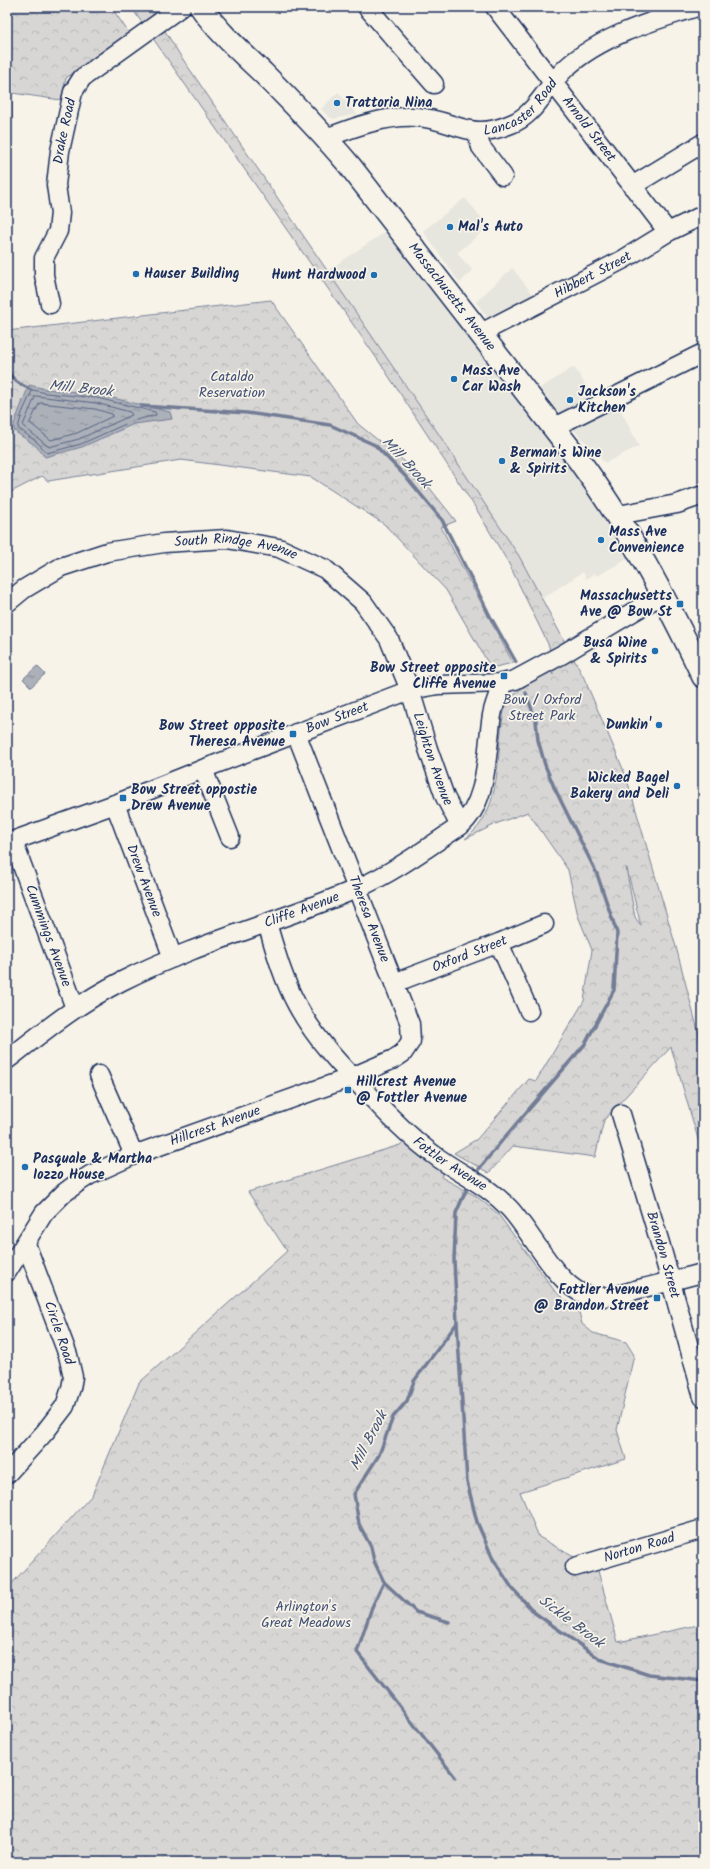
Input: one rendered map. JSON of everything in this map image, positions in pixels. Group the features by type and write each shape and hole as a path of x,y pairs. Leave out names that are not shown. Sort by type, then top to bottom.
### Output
{"main road":[{"name":"Massachusetts Avenue","path":"201,7 216,27 326,138 364,183 596,482 618,515 703,676"}],"street":[{"path":"367,7 434,84"},
{"name":"Arnold Street","path":"495,7 668,232"},
{"name":"Lancaster Road","path":"326,138 353,127 408,117 421,117 476,131 488,132 512,124 521,120 565,68 600,44 640,25 697,7"},
{"name":"Drake Road","path":"50,304 43,263 45,253 56,237 58,231 60,213 56,185 60,151 73,92 82,78 138,36 176,11"},
{"path":"476,131 481,147 503,176"},
{"path":"632,186 703,143"},
{"name":"Hibbert Street","path":"480,333 624,259 668,232 703,215"},
{"path":"554,427 703,353"},
{"path":"618,515 677,504 703,495"},
{"name":"South Rindge Avenue","path":"7,603 24,589 61,567 107,552 164,543 227,540 279,548 325,569 363,602 389,639 410,690"},
{"name":"Bow Street","path":"10,842 115,804 203,768 410,690 438,685 503,683 515,680 540,668 661,595"},
{"name":"Cliffe Avenue","path":"7,1060 75,1008 122,981 173,958 357,889 387,873 460,826 465,822 476,805 485,776 492,714 503,683"},
{"name":"Leighton Avenue","path":"410,690 428,749 445,797 460,826"},
{"name":"Theresa Avenue","path":"296,733 410,1024 411,1041 407,1048 394,1059 352,1077"},
{"path":"203,768 230,837"},
{"name":"Drew Avenue","path":"115,804 173,958"},
{"name":"Cummings Avenue","path":"10,842 75,1008"},
{"name":"Fottler Avenue","path":"267,923 280,965 296,1004 315,1035 352,1077 421,1145 433,1155 485,1187 509,1208 530,1234 557,1273 573,1288 584,1294 600,1297 703,1273"},
{"name":"Oxford Street","path":"394,983 499,943 544,924"},
{"path":"499,943 529,1012"},
{"path":"99,1076 134,1155"},
{"name":"Hillcrest Avenue","path":"7,1272 26,1244 44,1213 64,1193 90,1175 134,1155 352,1077"},
{"name":"Brandon Street","path":"621,1114 703,1397"},
{"name":"Circle Road","path":"7,1474 45,1432 65,1406 72,1388 73,1377 68,1355 26,1244"},
{"name":"Norton Road","path":"576,1566 703,1529"}],"shaded area":[{"name":"Trattoria Nina","path":"338,92 357,114 334,119 329,117 321,109"},
{"path":"465,198 486,223 483,231 457,253 472,270 460,283 423,231"},
{"path":"388,230 598,508 627,559 597,576 594,573 586,579 583,572 541,599 519,556 327,271"},
{"path":"512,268 535,297 490,321 476,302"},
{"path":"574,367 596,401 562,417 540,388"},
{"path":"617,403 639,446 605,463 569,425"}],"green space":[{"path":"7,7 111,7 129,33 66,78 61,100 12,93 12,143 7,157"},
{"name":"Bow / Oxford Street Park","path":"131,7 150,7 180,55 436,430 519,556 584,678 626,776 676,947 703,1050 703,1156 671,1047 604,1120 595,1157 513,1146 489,1173 454,1153 477,1139 529,1079 536,1081 584,1001 592,950 578,916 568,870 528,812 498,823 465,839 478,827 487,812 493,796 505,707 514,695 525,686 551,671 553,675 549,646 509,564 475,507 380,363","holes":["626,868 641,926 635,917"]},
{"name":"Cataldo Reservation","path":"271,300 358,424 410,466 421,477 456,521 441,527 513,663 491,668 446,590 384,524 311,477 181,460 48,481 42,476 7,494 7,331"},
{"name":"Arlington's Great Meadows","path":"405,1141 444,1171 441,1177 476,1196 498,1214 554,1290 565,1300 578,1308 582,1324 593,1333 626,1342 634,1355 617,1430 626,1459 520,1492 539,1537 598,1571 618,1642 703,1624 703,1862 7,1862 7,1589 92,1495 139,1383 287,1251 248,1192 400,1145"}],"water":[{"path":"29,385 46,389 97,394 170,412 172,419 134,424 82,447 45,457 36,446 14,431 14,424"},
{"path":"37,666 45,674 31,687 23,679"}],"waterway":[{"name":"Mill Brook","path":"7,372 17,382 31,390"},
{"name":"Mill Brook","path":"142,406 247,413 330,425 375,445 408,479 442,520 490,616 516,662"},
{"path":"479,1169 585,1044 614,990 617,933 597,874 554,787 545,765 538,740 536,721 526,693"},
{"name":"Mill Brook","path":"455,1777 357,1652 372,1607 384,1582 374,1561 371,1547 359,1524 354,1494 379,1455 393,1417 407,1401 414,1381 457,1323 454,1260 456,1213 468,1186"},
{"name":"Sickle Brook","path":"457,1323 467,1482 477,1522 493,1559 512,1588 535,1613 600,1659 649,1675 703,1681"},
{"path":"384,1582 416,1612 449,1622"}],"place":[{"name":"Trattoria Nina","path":"337,103"},
{"name":"Mal's Auto","path":"450,227"},
{"name":"Hauser Building","path":"136,274"},
{"name":"Hunt Hardwood","path":"374,275"},
{"name":"Mass Ave Car Wash","path":"454,379"},
{"name":"Jackson's Kitchen","path":"570,400"},
{"name":"Berman's Wine & Spirits","path":"502,461"},
{"name":"Mass Ave Convenience","path":"601,540"},
{"name":"Massachusetts Ave @ Bow St","path":"680,604"},
{"name":"Busa Wine & Spirits","path":"655,651"},
{"name":"Bow Street opposite Cliffe Avenue","path":"504,676"},
{"name":"Dunkin'","path":"659,725"},
{"name":"Bow Street opposite Theresa Avenue","path":"293,734"},
{"name":"Wicked Bagel Bakery and Deli","path":"677,786"},
{"name":"Bow Street oppostie Drew Avenue","path":"123,798"},
{"name":"Hillcrest Avenue @ Fottler Avenue","path":"348,1090"},
{"name":"Pasquale & Martha Iozzo House","path":"25,1167"},
{"name":"Fottler Avenue @ Brandon Street","path":"657,1298"}]}
